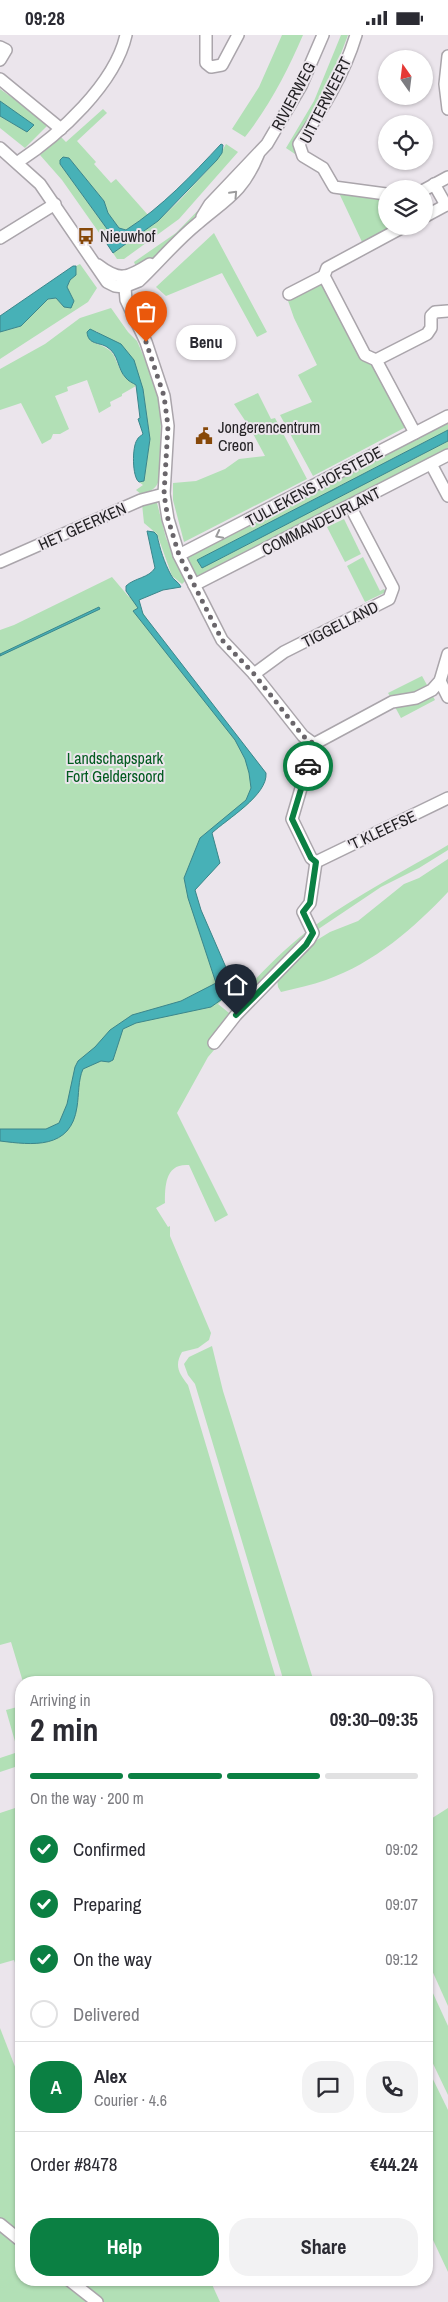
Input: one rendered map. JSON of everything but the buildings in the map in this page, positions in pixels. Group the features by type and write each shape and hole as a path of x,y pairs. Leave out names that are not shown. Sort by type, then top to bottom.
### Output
{"street":[{"path":"18,163 61,129 107,78 122,50 126,35"},
{"path":"206,35 206,63 211,67 222,65 238,35"},
{"name":"RIVIERWEG","path":"124,281 139,281 197,223 210,204 238,173 258,155 285,116 301,86 323,35"},
{"name":"UITTERWEERT","path":"356,35 328,100 299,144 303,156 324,168 334,187 378,193"},
{"path":"0,47 6,50 0,60"},
{"path":"448,56 445,84 448,109"},
{"path":"0,79 61,129"},
{"path":"0,148 40,183 107,281 115,286 124,281 128,306 146,342 164,396 168,426 164,494 168,519 179,555 222,640 254,674 303,736 314,744"},
{"path":"433,185 448,177"},
{"path":"433,191 447,204 433,212"},
{"path":"0,238 55,204"},
{"path":"388,235 326,268 324,276 365,355 376,360 414,433"},
{"path":"289,294 324,276"},
{"path":"376,360 427,334 431,328 431,317 435,312 448,311"},
{"name":"TULLEKENS HOFSTEDE","path":"179,555 448,416"},
{"name":"COMMANDEURLANT","path":"194,585 448,455"},
{"path":"431,464 448,496"},
{"name":"HET GEERKEN","path":"0,562 141,500 164,494"},
{"name":"TIGGELLAND","path":"254,674 284,652 389,599 393,588 350,506"},
{"path":"214,1043 242,1009 309,940 313,933 303,912 310,903 316,862 311,858 292,819 314,744 392,702 416,698 432,690 440,681 448,654"},
{"path":"440,681 448,697"},
{"name":"'T KLEEFSE","path":"316,862 448,798"},
{"path":"0,2224 15,2236"},
{"path":"77,2286 97,2302"}],"green space":[{"path":"282,35 303,35 277,88 245,137 232,129 259,87"},
{"path":"341,35 348,35 332,77 315,109 298,156 286,148 314,101"},
{"path":"0,89 49,124 25,148 0,128 0,116 27,132 7,106 0,101"},
{"path":"103,109 107,113 77,141 96,162 94,164 111,183 116,179 148,215 126,230 119,228 108,213 104,201 69,158 66,157 60,164 110,233 107,244 62,180 40,155 61,137 66,142"},
{"path":"226,144 238,152 179,219 124,259 117,259 113,253 158,221 179,201 217,160"},
{"path":"339,193 378,196 378,235 380,235 363,244"},
{"path":"213,195 179,235 137,269 134,262 176,233"},
{"path":"214,233 267,332 257,337 222,273 166,296 156,287"},
{"path":"80,264 97,288 88,302 0,359 0,332 21,326 48,299 56,298 64,307 74,301 67,287 75,275 76,266"},
{"path":"320,282 373,364 406,427 313,476 280,415 312,402 298,375 317,365 294,318 287,298"},
{"path":"111,308 137,341 156,385 161,420 159,479 155,487 142,495 136,490 143,485 139,482 144,481 150,439 143,389 106,338 96,331 92,342 111,351 124,376 136,386 110,402 111,406 99,413 87,380 67,387 68,391 55,396 69,429 60,434 53,434 51,439 42,444 21,403 0,410 0,369 45,344 80,318"},
{"path":"258,393 271,419 275,418 307,479 184,542 173,500 173,483 196,481 225,469 239,459 265,456 234,404"},
{"path":"448,420 448,430 197,560 202,568 448,441 448,450 201,578 197,576 187,557"},
{"path":"151,501 157,503 166,538 185,581 182,584 172,576 157,534 144,523 142,504"},
{"path":"344,519 361,554 345,562 327,527"},
{"path":"363,557 380,591 384,589 386,592 365,602 347,566"},
{"name":"Landschapspark Fort Geldersoord","path":"112,577 129,597 132,596 159,637 266,773 261,790 254,798 212,833 220,863 195,890 201,910 231,979 225,997 218,1004 239,1021 208,1057 177,1113 228,1215 215,1222 189,1165 181,1165 171,1172 166,1183 165,1203 156,1208 168,1227 170,1226 170,1236 211,1333 209,1340 198,1348 182,1352 178,1365 182,1377 188,1385 275,1676 21,1676 11,1642 0,1645 0,630"},
{"path":"422,676 427,685 413,693 390,696 388,693"},
{"path":"431,693 435,700 401,718 394,705"},
{"path":"448,845 448,850 419,868 381,887 317,930 278,963 238,1007 233,1007 234,1002 264,971 306,933 349,903"},
{"path":"448,859 448,892 421,919 392,943 344,973 321,982 281,992 277,979 312,943 330,932 358,921 404,884 419,878"},
{"path":"212,1346 223,1391 312,1676 282,1676 195,1384 188,1375 184,1364 189,1357"},
{"path":"15,1708 15,1742 6,1710"},
{"path":"15,1753 15,1767 0,1772 0,1758"},
{"path":"15,1808 15,1963 14,1960 0,1964 0,1813"},
{"path":"448,1808 448,2006 433,1973 433,1818"},
{"path":"433,1993 448,2026 448,2095 433,2064"},
{"path":"0,2028 15,2067 15,2231 0,2218"},
{"path":"433,2079 448,2110 448,2272 433,2240"},
{"path":"0,2229 15,2242 15,2286 70,2286 90,2302 0,2302"},
{"path":"84,2286 213,2286 220,2302 104,2302"}],"water":[{"path":"0,101 34,125 27,132 0,116"},
{"path":"221,144 223,145 222,153 217,160 158,221 113,253 107,244 110,233 60,164 60,160 63,157 69,158 104,201 108,213 119,228 126,230 164,201"},
{"path":"73,266 76,266 76,275 70,280 67,287 74,301 71,308 64,307 56,298 48,299 21,326 0,332 0,316"},
{"path":"90,329 121,344 134,360 143,389 150,439 144,481 139,482 134,468 135,444 143,434 138,419 140,418 136,385 123,374 111,350 89,339 87,332"},
{"path":"448,430 448,441 202,568 197,560"},
{"path":"147,531 154,532 157,535 162,555 172,577 181,587 163,590 139,600 143,614 266,773 261,790 254,798 212,833 220,863 195,890 201,910 231,979 225,997 211,1007 136,1023 123,1029 113,1060 109,1062 101,1061 83,1069 73,1121 67,1131 58,1138 48,1142 37,1143 0,1141 0,1129 46,1129 59,1123 67,1104 78,1061 95,1047 110,1030 132,1015 181,1001 216,983 188,898 184,878 200,838 246,800 251,788 249,773 245,759 235,740 133,611 138,608 126,591 126,586 149,574 155,568"},
{"path":"99,607 100,609 0,656 0,654"}],"way so far":[{"path":"146,342 164,396 168,426 164,494 172,538 222,640 254,674 303,736 314,744 308,766"}],"place":[{"name":"Nieuwhof","path":"86,236"},
{"name":"Benu","path":"146,342"},
{"name":"Jongerencentrum Creon","path":"204,436"}],"route":[{"path":"236,1015 270,978 306,945 313,933 303,912 310,903 316,862 311,858 292,819 308,766"}]}
